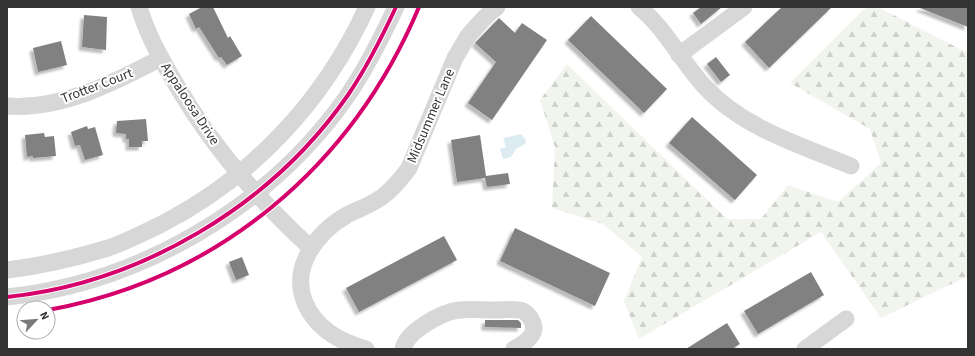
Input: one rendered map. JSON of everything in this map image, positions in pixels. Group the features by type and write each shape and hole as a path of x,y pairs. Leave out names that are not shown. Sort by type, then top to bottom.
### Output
{"street":[{"name":"Appaloosa Drive","path":"139,7 145,28 186,102 238,174 255,194 277,217 311,248"},
{"path":"7,270 64,260 108,248 140,235 178,216 208,197 238,174 282,135 304,110 333,70 354,35 367,7"},
{"path":"7,297 69,287 92,281 136,264 212,225 255,194 306,146 348,95 368,63 396,7"},
{"name":"Midsummer Lane","path":"366,349 348,343 331,334 317,322 309,310 301,286 304,264 311,248 331,226 383,196 397,183 409,168 455,58 468,36 485,17 497,7"},
{"path":"639,7 649,15 666,34 679,55 706,88 726,106 748,121 772,134 851,166"},
{"path":"679,55 744,7"},
{"name":"Trotter Court","path":"7,106 40,105 65,100 122,78 161,58"},
{"path":"403,349 414,333 424,324 439,316 458,310 518,310 530,316 533,322 534,330 526,343 514,349"},
{"path":"804,349 846,319"}],"green space":[{"path":"866,7 878,7 968,53 968,276 881,318 821,232 639,339 624,301 642,257 603,224 552,208 555,147 540,100 567,64 727,219 761,219 788,185 838,202 881,163 870,129 790,83"}],"shaded area":[{"path":"521,134 526,140 525,144 516,149 511,157 503,159 500,149 506,147 503,138"}],"building":[{"path":"202,7 213,7 228,38 230,36 242,56 227,65 221,57 219,58 199,27 196,29 189,14"},
{"path":"701,7 722,7 701,24 693,13"},
{"path":"782,7 832,7 769,68 745,42"},
{"path":"920,7 968,7 968,27 920,8"},
{"path":"84,15 107,17 106,50 82,47"},
{"path":"591,16 667,89 644,113 568,40"},
{"path":"499,18 515,33 522,23 547,40 492,120 468,103 496,62 475,43"},
{"path":"61,41 67,65 38,72 33,48"},
{"path":"716,57 730,75 721,82 707,64"},
{"path":"692,117 757,175 735,200 669,143"},
{"path":"146,119 148,141 142,141 142,147 129,147 129,139 126,139 126,134 116,133 117,121"},
{"path":"87,126 88,129 95,127 103,155 85,160 80,145 75,146 71,132"},
{"path":"44,133 45,137 54,136 56,156 33,158 33,156 27,157 25,135"},
{"path":"480,135 486,176 508,173 510,184 487,187 485,178 457,182 451,140"},
{"path":"515,228 610,273 595,306 500,261"},
{"path":"444,236 457,260 359,312 346,288"},
{"path":"242,257 249,275 236,280 229,262"},
{"path":"811,272 824,295 758,334 744,311"},
{"path":"485,320 518,320 521,323 521,328 485,327"},
{"path":"727,323 740,344 732,349 686,349"}],"cycle path":[{"path":"7,297 57,289 106,275 153,256 199,232 242,204 281,171 317,135 348,95 362,74 396,7"},
{"path":"56,308 110,295 169,272 223,242 272,206 317,165 357,117 391,64 419,7"}]}
